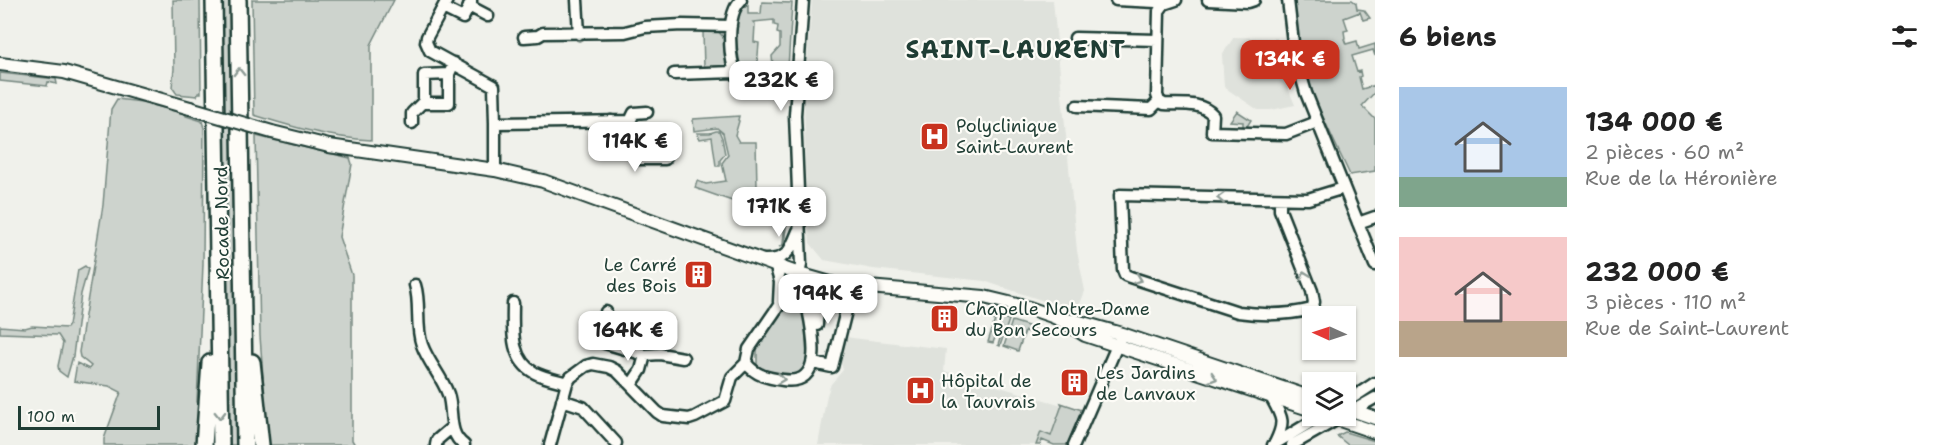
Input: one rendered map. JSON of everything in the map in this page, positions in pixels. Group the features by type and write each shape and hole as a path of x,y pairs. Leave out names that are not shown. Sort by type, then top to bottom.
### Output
{"highway":[{"name":"Rocade Nord","path":"214,0 221,445"},
{"name":"Rocade Nord","path":"238,0 245,445"},
{"path":"239,98 252,363 261,445"},
{"path":"204,445 210,366 217,153"}],"main road":[{"path":"0,64 63,72 272,132 341,148 495,170 543,181 802,275 834,284 984,297 1029,308 1061,320 1085,335 1302,407"},
{"path":"1061,320 1076,321 1122,334 1302,395"},
{"path":"1356,414 1375,418"},
{"path":"1356,420 1375,432"}],"street":[{"path":"577,0 579,34"},
{"path":"741,0 736,5 731,26 730,54 738,77 745,80 796,83"},
{"path":"803,0 795,115 802,275 814,349"},
{"path":"1116,0 1164,4"},
{"path":"1176,0 1164,4 1159,10 1157,95 1159,101 1164,104 1207,108 1213,115 1212,132 1286,134 1317,122"},
{"path":"1208,0 1248,2 1254,0"},
{"path":"1288,0 1294,51 1306,93 1375,265"},
{"path":"488,16 470,3 463,18 445,4 426,42 430,51 452,69 494,86 495,170"},
{"path":"524,37 538,36 543,33 625,32 645,27 682,25 731,26"},
{"path":"1075,39 1158,40"},
{"path":"424,101 424,103 449,103 452,69"},
{"path":"411,123 412,113 424,101 424,75 452,69"},
{"path":"674,74 735,72"},
{"path":"1077,106 1151,109 1159,101"},
{"path":"647,112 634,113 630,121 630,144 638,159 665,159"},
{"path":"495,123 630,121"},
{"path":"611,122 611,144 630,144"},
{"path":"1280,199 1280,210 1312,291 1314,302 1312,309 1302,312 1238,312 1130,277 1123,270 1120,195 1308,199 1344,189"},
{"path":"1358,223 1375,217"},
{"path":"778,305 781,287 769,262 785,255 800,225"},
{"path":"550,445 567,383 580,369 593,364 609,367 663,416 689,419 724,401 732,377 746,363 749,349 778,305 802,275"},
{"path":"810,314 816,291 834,284"},
{"path":"415,285 419,297 421,344 448,394 452,414 451,428 464,445"},
{"path":"746,363 758,375 794,381 806,376 813,363 820,302 828,294 852,286"},
{"path":"813,363 832,368 849,299"},
{"path":"513,303 513,340 521,361 534,372 567,383"},
{"path":"606,312 605,343 645,355 660,354 683,358"},
{"path":"1074,445 1122,334"},
{"path":"631,385 642,370 645,355"},
{"path":"1356,400 1375,384"},
{"path":"1270,397 1282,419 1282,429 1274,445"},
{"path":"1356,405 1375,398"},
{"path":"562,400 583,407 616,443"},
{"path":"1274,445 1305,426"},
{"path":"1292,445 1320,426"},
{"path":"436,445 437,440 451,428"}],"shaded area":[{"path":"173,0 200,0 201,93 197,96 177,94 172,87"},
{"path":"221,0 231,0 238,445 227,445"},
{"path":"252,0 394,0 371,45 371,140 297,128 254,115"},
{"name":"Polyclinique Saint-Laurent","path":"812,0 1053,0 1077,251 1085,291 1077,312 984,281 873,269 824,260 810,243 806,202 804,101"},
{"path":"1295,0 1352,0 1356,3 1357,9 1364,10 1370,18 1363,20 1360,12 1344,18 1348,30 1344,31 1344,39 1346,44 1357,41 1359,49 1375,44 1375,56 1373,50 1352,56 1357,72 1360,71 1362,89 1375,85 1375,92 1362,106 1375,119 1375,171 1350,175 1328,128 1302,63 1296,29"},
{"path":"762,2 792,3 788,68 770,69 770,66 773,66 772,56 780,47 780,34 777,33 778,26 774,25 774,20 753,22 755,24 754,42 759,43 757,67 739,66 734,42 737,16 748,5 748,14 761,14"},
{"path":"718,31 728,43 728,66 704,68 703,32"},
{"path":"1234,37 1277,38 1288,88 1295,105 1258,110 1224,87 1222,55"},
{"path":"0,73 56,79 57,84 48,82 47,86 0,81"},
{"path":"117,99 142,102 186,114 186,116 202,121 204,128 203,264 197,402 202,403 197,445 104,445 104,439 121,392 109,386 74,381 77,363 89,369 91,366 80,357 79,352 103,205 111,109"},
{"path":"1237,111 1251,120 1246,128 1243,128 1243,122 1230,121"},
{"path":"739,116 735,135 739,142 756,142 757,188 738,191 739,196 747,196 746,191 758,191 752,208 695,188 697,181 706,184 726,181 722,163 728,155 723,133 717,128 694,131 693,119"},
{"path":"719,131 722,138 725,154 720,160 720,166 716,166 712,137 700,139 697,133"},
{"path":"256,136 350,158 352,164 339,237 352,275 352,440 355,445 268,445 260,336"},
{"path":"768,209 788,212 784,245 779,247 783,244 785,221 767,214"},
{"path":"85,266 88,269 81,294 73,356 67,377 59,371 63,343 58,335 0,333 0,326 67,328 78,270"},
{"path":"796,288 803,290 806,366 798,375 770,373 757,365 757,348"},
{"path":"990,314 1009,320 1000,346 998,345 1003,329 999,327 993,343 988,342 995,320 989,318"},
{"path":"1012,321 1034,328 1032,333 1025,331 1018,351 1004,346"},
{"name":"Hôpital de la Tauvrais","path":"844,336 946,349 944,371 1062,405 1050,436 1041,432 1036,445 818,445 827,395 831,384 843,370 839,355"},
{"path":"1061,403 1082,410 1067,445 1054,445 1042,440 1040,445 1036,445 1041,432 1051,436"},
{"path":"1345,432 1375,441 1375,445 1348,445 1337,436"}],"place":[{"name":"Polyclinique Saint-Laurent","path":"935,136"},
{"name":"Le Carré des Bois","path":"698,275"},
{"name":"Chapelle Notre-Dame du Bon Secours","path":"944,319"},
{"name":"Les Jardins de Lanvaux","path":"1075,383"},
{"name":"Hôpital de la Tauvrais","path":"920,391"}],"district":[{"name":"SAINT-LAURENT","path":"1016,50"}]}
